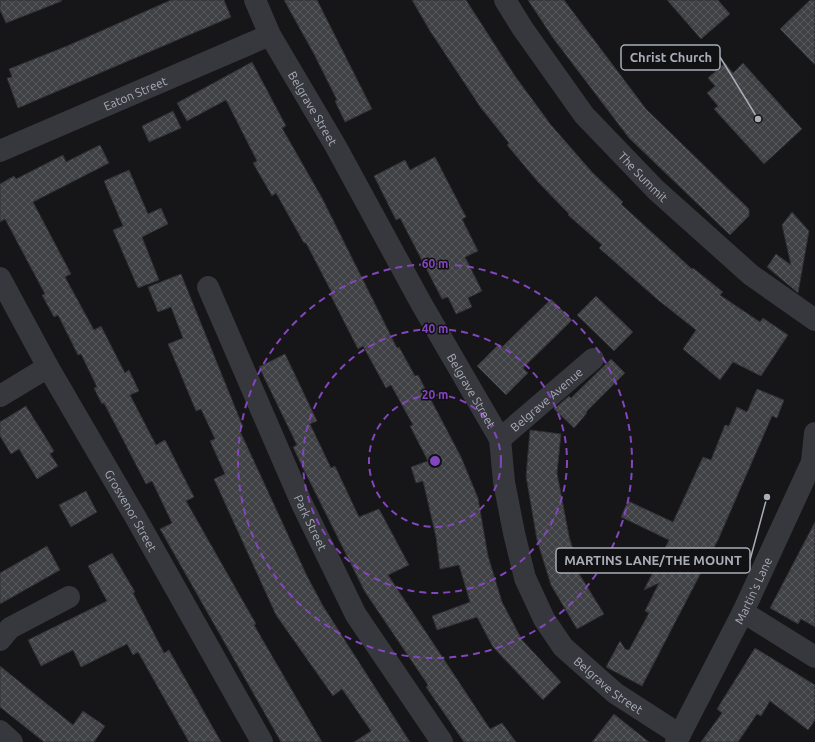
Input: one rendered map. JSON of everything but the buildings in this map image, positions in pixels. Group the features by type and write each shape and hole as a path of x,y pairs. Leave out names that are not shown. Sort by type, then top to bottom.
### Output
{"street":[{"name":"Belgrave Street","path":"255,0 270,35 335,145 421,303 500,439 504,482 524,578 544,619 562,647 615,693 678,738"},
{"name":"The Summit","path":"505,0 522,29 584,115 656,190 751,275 815,320"},
{"name":"Eaton Street","path":"0,151 270,35"},
{"name":"Grosvenor Street","path":"0,278 48,367 136,518 262,742"},
{"name":"Park Street","path":"208,287 302,504 356,615 442,742"},
{"name":"Belgrave Avenue","path":"500,439 593,359"},
{"path":"0,396 48,367"},
{"name":"Martin's Lane","path":"678,738 743,612 812,462 815,434"},
{"path":"0,640 10,628 69,597"},
{"path":"743,612 815,657"},
{"path":"0,731 12,742"}],"place":[{"name":"Christ Church","path":"758,119"},
{"name":"MARTINS LANE/THE MOUNT","path":"767,497"}]}
